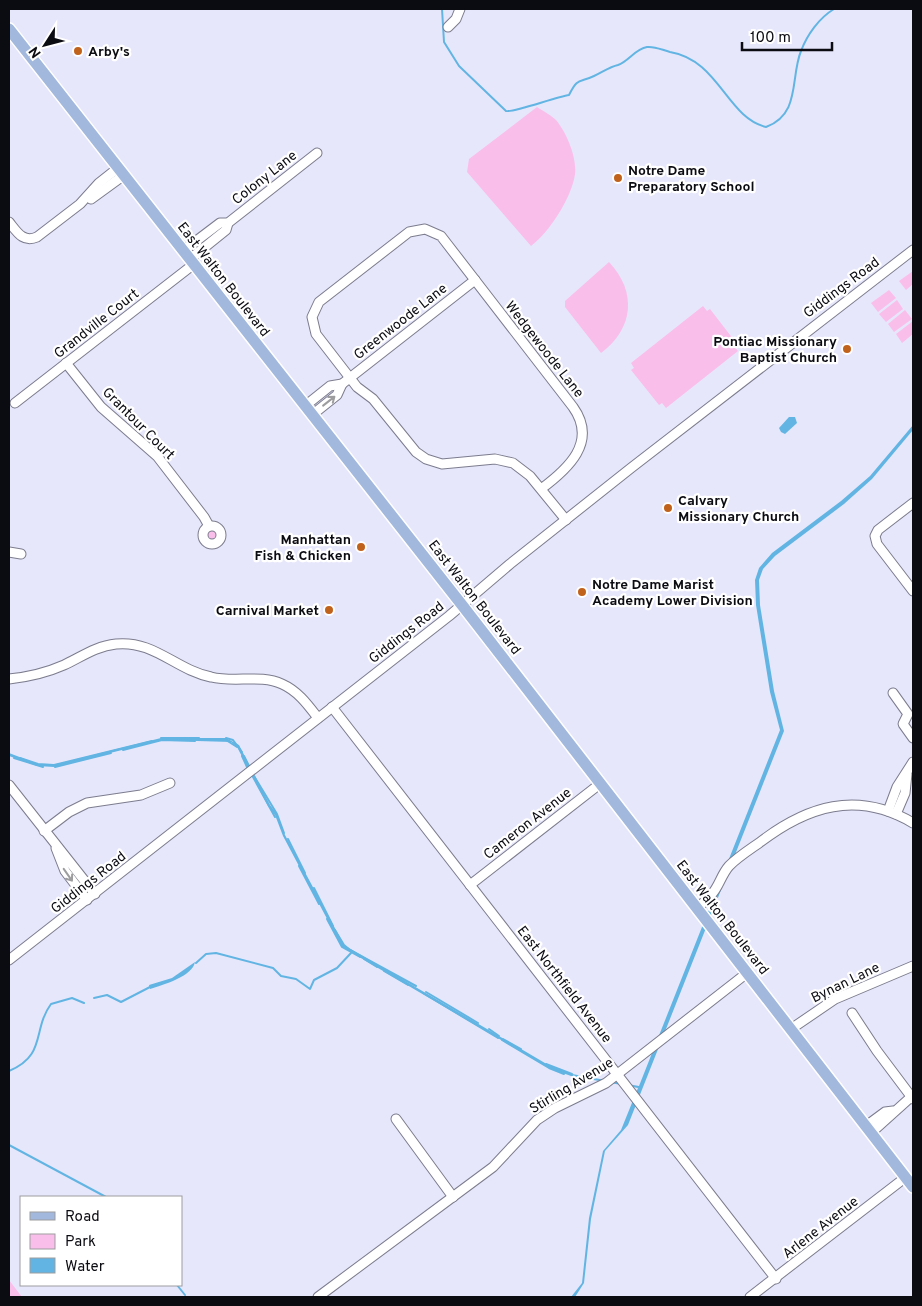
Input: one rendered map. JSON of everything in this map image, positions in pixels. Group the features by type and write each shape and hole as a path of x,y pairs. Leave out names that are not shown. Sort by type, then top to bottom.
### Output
{"main road":[{"name":"East Walton Boulevard","path":"9,29 462,605 913,1187"}],"street":[{"path":"448,28 456,19 460,9"},
{"name":"Colony Lane","path":"189,258 226,230 228,223 317,153"},
{"path":"9,222 20,236 32,239 121,172"},
{"name":"Wedgewoode Lane","path":"350,378 314,330 312,319 317,305 405,234 416,229 433,231 445,240 573,407 581,421 582,435 572,462 541,489"},
{"name":"Giddings Road","path":"9,960 462,605 566,520 913,250"},
{"name":"Grandville Court","path":"15,403 66,363 189,258"},
{"name":"Greenwoode Lane","path":"309,410 337,395 342,384 475,280"},
{"name":"Grantour Court","path":"66,363 101,407 159,458 209,526"},
{"path":"350,378 363,392 373,398 413,449 423,457 446,465 490,459 504,460 524,470 566,520"},
{"path":"913,503 878,530 875,536 877,544 913,591"},
{"path":"9,552 21,554"},
{"path":"9,679 49,671 100,647 133,644 155,650 186,668 208,676 230,680 260,679 279,683 299,696 318,718"},
{"path":"892,693 908,714 903,724 913,738"},
{"name":"East Northfield Avenue","path":"332,707 776,1279"},
{"path":"892,813 905,793 908,772 913,762"},
{"path":"44,831 84,804 102,799 141,795 170,783"},
{"name":"Cameron Avenue","path":"470,885 600,784"},
{"path":"9,785 55,846 95,894"},
{"path":"697,908 712,895 722,876 734,862 794,818 819,809 844,805 866,806 892,813 913,823"},
{"path":"55,846 65,871 87,900"},
{"name":"Bynan Lane","path":"791,1029 834,999 913,967"},
{"name":"Stirling Avenue","path":"318,1297 498,1162 526,1130 541,1117 596,1090 747,973"},
{"path":"852,1013 912,1098 893,1111 889,1118 869,1129"},
{"path":"396,1119 452,1197"},
{"name":"Arlene Avenue","path":"750,1297 776,1279 906,1177"}],"green space":[{"path":"537,107 556,120 564,132 573,153 575,174 559,214 531,246 467,172 469,159"},
{"path":"609,262 618,273 624,285 628,309 620,332 601,353 565,307 565,301"},
{"path":"913,271 913,284 906,290 899,281"},
{"path":"889,290 896,298 878,312 871,303"},
{"path":"897,300 903,309 886,322 879,314"},
{"path":"703,306 707,311 710,309 737,344 734,346 738,351 666,408 662,403 659,405 631,370 634,368 631,363"},
{"path":"905,310 912,319 894,332 888,324"},
{"path":"913,321 913,334 902,343 896,334"},
{"path":"212,529 218,535 212,541 206,535"},
{"path":"9,1280 22,1297 9,1297"}],"water":[{"path":"789,417 795,417 797,423 785,434 779,428"},
{"path":"913,425 913,430 872,479 844,504 775,556 763,569 759,580 760,605 774,691 784,731 628,1125 605,1151 591,1219 584,1283 575,1297 571,1297 582,1283 589,1218 603,1151 621,1130 638,1088 571,1076 549,1068 342,947 283,836 275,815 268,806 237,747 231,742 162,740 54,767 37,766 9,756 9,753 38,764 53,765 161,738 226,738 239,745 270,805 277,814 285,835 344,945 550,1066 572,1074 639,1086 780,730 770,692 756,605 755,580 759,568 772,553 841,501 870,476"},
{"path":"195,962 189,972 183,976 150,989 149,985 172,978"}],"waterway":[{"path":"442,9 444,42 459,66 506,111 517,110 569,95 579,81 622,63 639,50 650,47 687,57 712,77 741,113 753,122 766,127 777,121 785,113 790,104 801,51 810,33 834,9"},
{"path":"161,738 199,738"},
{"path":"226,738 233,740 242,752"},
{"path":"123,750 162,740 195,741"},
{"path":"199,740 226,740 237,747"},
{"path":"20,758 38,764 54,765 152,741"},
{"path":"55,767 111,753"},
{"path":"242,756 247,767"},
{"path":"244,756 249,766"},
{"path":"14,758 43,767"},
{"path":"254,776 277,814 284,833"},
{"path":"253,777 275,817"},
{"path":"288,839 305,873"},
{"path":"299,866 319,904"},
{"path":"314,888 333,926"},
{"path":"327,919 342,947 360,957"},
{"path":"335,930 344,945 350,950 416,986"},
{"path":"196,963 206,954 216,953 273,968 281,976 296,979 310,989 314,980 337,968 351,953"},
{"path":"364,959 377,967"},
{"path":"384,971 408,985"},
{"path":"94,998 107,995 121,1002 150,987"},
{"path":"426,992 478,1023"},
{"path":"423,993 498,1038"},
{"path":"9,1071 21,1065 34,1050 45,1014 51,1004 72,998 84,1003"},
{"path":"489,1029 499,1036"},
{"path":"503,1039 521,1049"},
{"path":"502,1040 549,1068 564,1074"},
{"path":"546,1064 572,1074"},
{"path":"9,1145 104,1196"},
{"path":"178,1286 185,1295"}],"place":[{"name":"Arby's","path":"78,51"},
{"name":"Notre Dame Preparatory School","path":"618,178"},
{"name":"Pontiac Missionary Baptist Church","path":"847,349"},
{"name":"Calvary Missionary Church","path":"668,508"},
{"name":"Manhattan Fish & Chicken","path":"361,547"},
{"name":"Notre Dame Marist Academy Lower Division","path":"582,592"},
{"name":"Carnival Market","path":"329,610"}]}
